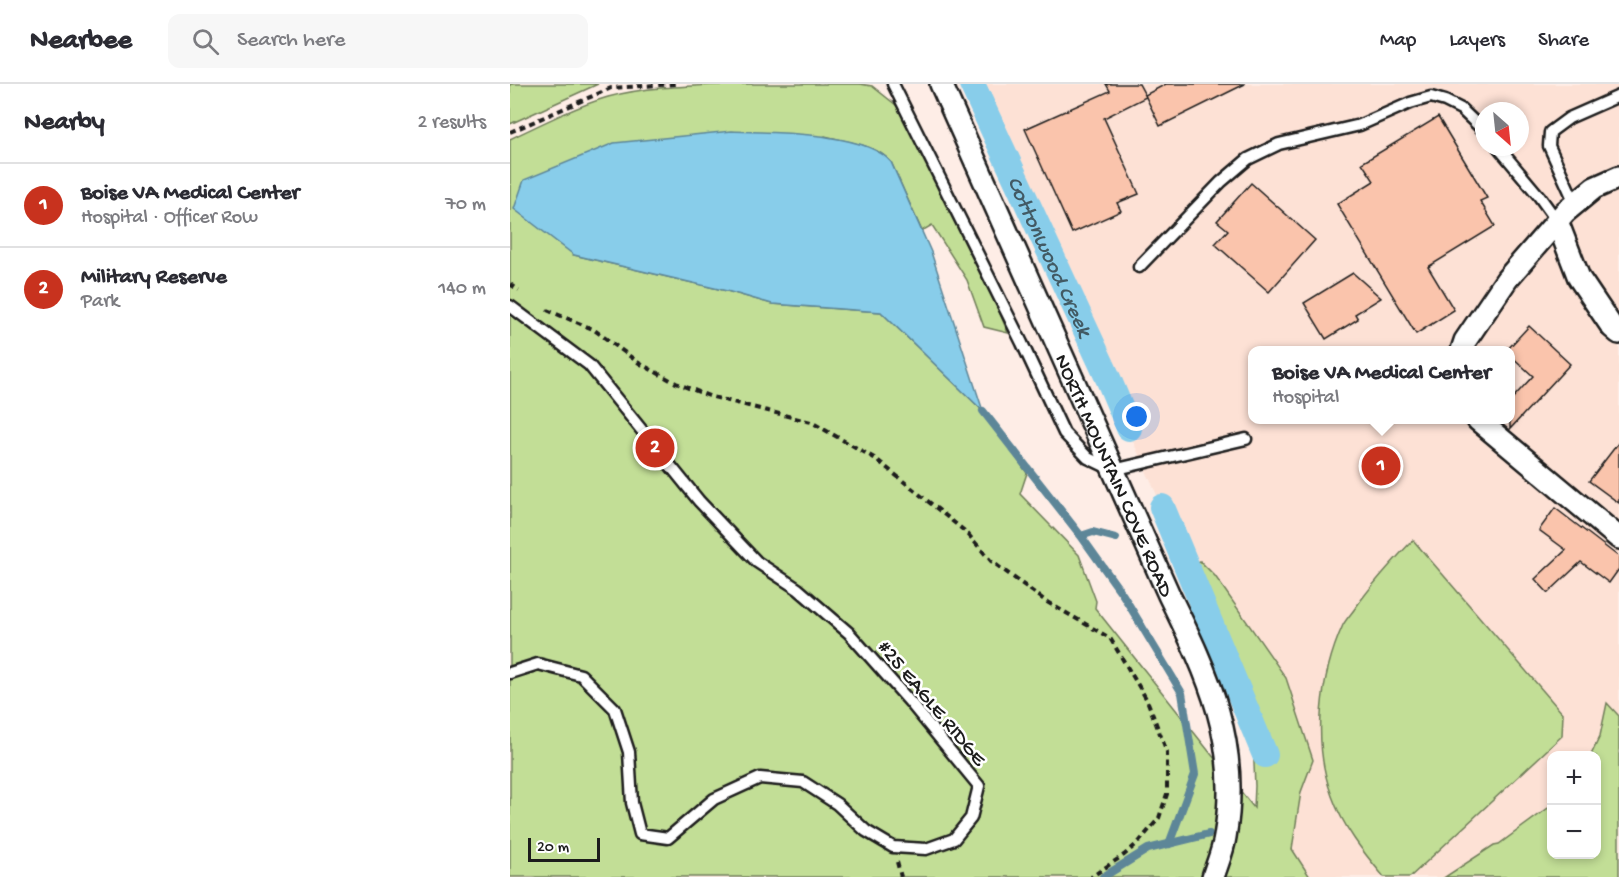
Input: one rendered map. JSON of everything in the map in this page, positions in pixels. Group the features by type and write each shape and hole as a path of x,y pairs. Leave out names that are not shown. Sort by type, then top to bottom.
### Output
{"street":[{"name":"NORTH MOUNTAIN COVE ROAD","path":"941,84 1169,595 1201,660 1216,701 1228,766 1229,803 1225,839 1213,877"},
{"path":"1464,346 1507,279 1557,221 1594,188 1619,177"},
{"path":"1557,221 1579,278 1612,327 1619,333"},
{"path":"1483,424 1619,538"}],"lane":[{"path":"893,84 1022,343 1064,433 1088,458 1113,470 1246,440"},
{"path":"1575,203 1549,146 1550,132 1569,118 1619,96"},
{"path":"1139,267 1230,174 1248,159 1279,144 1360,125 1410,103 1431,97 1445,100 1461,109 1475,122"},
{"path":"1506,156 1557,221"},
{"name":"#25 EAGLE RIDGE","path":"510,306 589,364 699,501 757,562 798,589 849,633 872,658 979,786 971,818 954,839 926,849 893,847 866,831 837,804 803,782 760,778 714,799 668,838 640,834 632,802 628,752 615,709 581,675 538,664 510,673"}],"path":[{"path":"510,132 611,88 675,84"},
{"path":"510,284 527,297"},
{"path":"544,309 593,329 639,363 676,383 709,396 811,422 876,459 967,533 991,561 1047,602 1110,638 1147,700 1167,752 1167,794 1159,818 1139,842 1091,877"}],"shaded area":[{"path":"986,84 1619,84 1619,756 1601,756 1601,751 1547,751 1547,809 1455,877 1305,877 1275,835 1273,756 993,127 1002,121"}],"green space":[{"path":"510,84 598,84 510,124"},
{"path":"746,84 860,84 872,86 901,109 957,209 1008,333 984,327 967,280 932,225 922,231 891,162 869,147 825,136 574,255 727,291 772,304 881,312 983,411 1027,473 1020,494 1079,555 1096,601 1095,608 1254,808 1253,742 1242,692 1187,567 1200,561 1215,576 1286,678 1313,760 1301,792 1292,849 1310,877 510,877 510,139 584,105 625,93 676,87"},
{"path":"1413,540 1563,714 1562,736 1410,877 1384,877 1348,829 1332,796 1322,754 1321,710 1329,666 1343,625 1376,581"},
{"path":"1607,703 1619,716 1619,877 1445,877 1499,844 1547,809 1547,859 1601,859 1601,751 1593,751 1600,736"}],"water":[{"path":"732,131 840,139 861,144 879,152 891,162 931,252 983,411 881,312 772,304 727,291 574,255 514,209 524,180 614,143"}],"building":[{"path":"1106,84 1139,84 1146,97 1104,118 1139,194 1117,203 1121,211 1072,233 1025,129 1110,91"},
{"path":"1166,84 1245,84 1160,126 1145,95"},
{"path":"1438,117 1487,198 1480,201 1495,226 1428,267 1454,310 1416,334 1337,204 1374,181 1362,163"},
{"path":"1251,183 1315,240 1269,292 1215,244 1228,230 1217,221"},
{"path":"1353,273 1381,298 1355,314 1358,319 1326,339 1304,303"},
{"path":"1529,326 1570,364 1515,424 1515,396 1533,376 1515,360 1515,346 1511,346"},
{"path":"1619,442 1619,503 1589,481"},
{"path":"1555,508 1619,557 1619,569 1609,583 1581,562 1548,593 1535,579 1566,550 1539,530"}],"waterway":[{"name":"Cottonwood Creek","path":"972,84 1129,428"},
{"path":"983,411 1081,536 1093,532 1116,538"},
{"name":"Cottonwood Creek","path":"1162,507 1265,755"},
{"path":"1081,536 1123,595 1182,693 1195,774 1169,844"},
{"name":"Cottonwood Creek","path":"1103,877 1148,849 1209,834"}],"place":[{"name":"Military Reserve","path":"655,448"},
{"name":"Boise VA Medical Center","path":"1381,466"}]}
